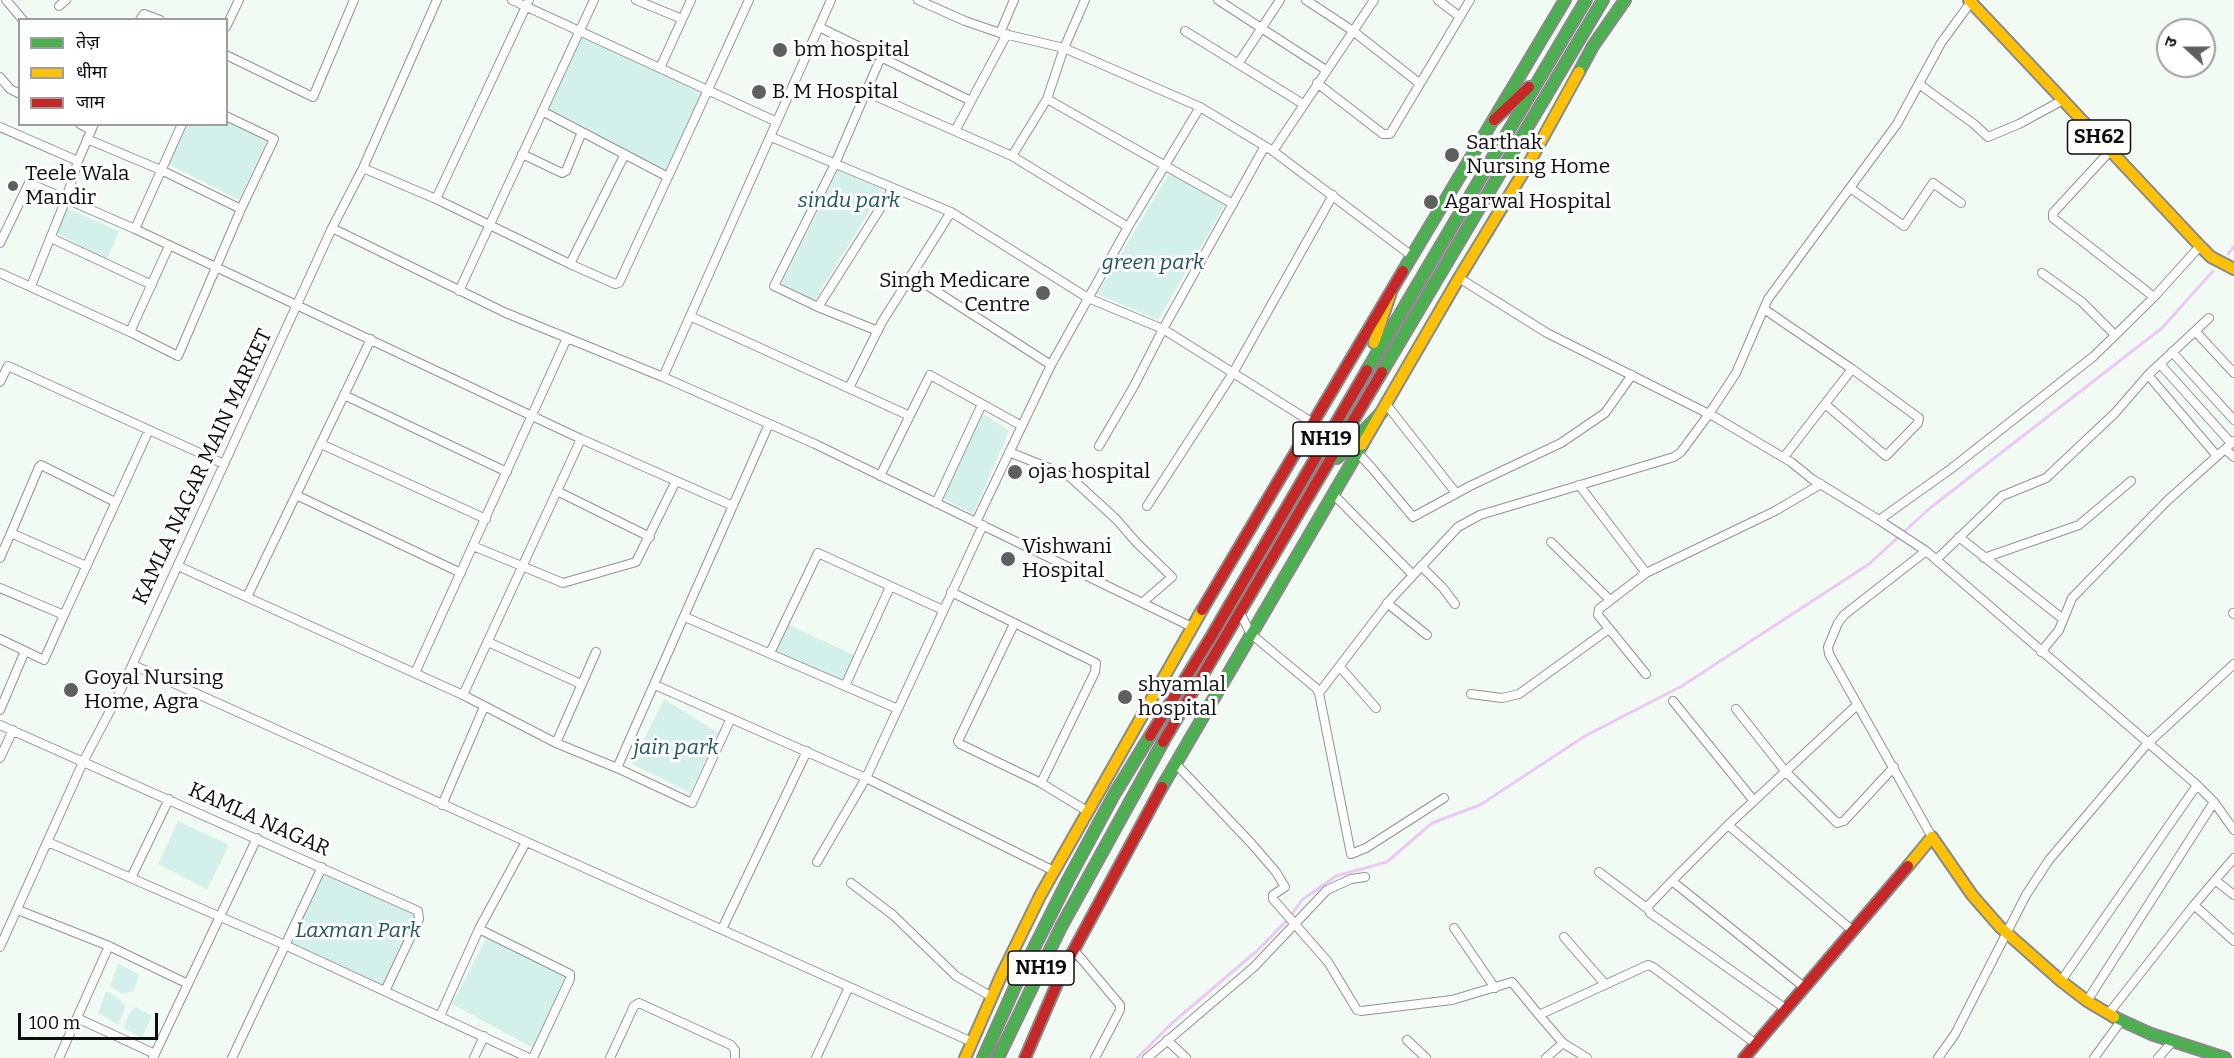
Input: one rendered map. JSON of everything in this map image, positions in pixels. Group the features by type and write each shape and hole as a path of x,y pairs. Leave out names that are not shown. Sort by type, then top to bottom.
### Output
{"main road":[{"path":"965,1058 992,997 1054,871 1087,811 1192,627 1565,0"},
{"name":"NH19","path":"983,1058 1019,978 1115,793 1211,637 1586,0"},
{"name":"NH19","path":"998,1058 1061,927 1183,706 1603,0"},
{"path":"1024,1058 1074,950 1145,815 1459,278 1529,163 1593,46 1625,0"},
{"name":"SH62","path":"1970,1 2200,246 2211,257 2234,269"},
{"path":"1494,120 1542,75"},
{"path":"1361,379 1391,292"},
{"path":"1322,472 1384,408"},
{"path":"1744,1058 1932,837 1972,895 2007,933 2087,1001 2121,1021 2225,1058"}],"street":[{"path":"6,0 22,18"},
{"path":"59,6 66,0"},
{"path":"228,23 239,0"},
{"path":"228,56 313,97 354,0"},
{"name":"KAMLA NAGAR MAIN MARKET","path":"0,947 84,760 133,665 332,228 363,168 436,0"},
{"path":"512,0 528,3 579,31 777,122"},
{"path":"459,291 594,0"},
{"path":"636,0 682,19"},
{"path":"660,68 691,0"},
{"path":"363,168 436,199 570,264 615,284 619,283 749,0"},
{"path":"663,377 831,0"},
{"path":"918,0 965,21 1064,48 1200,107 1273,151 1412,256"},
{"path":"955,131 1003,33 1014,0"},
{"path":"1012,156 1047,99 1064,48 1085,0"},
{"path":"1218,0 1326,70"},
{"path":"1238,64 1280,0"},
{"path":"1306,0 1353,31 1419,83"},
{"path":"1273,151 1374,0"},
{"path":"1438,0 1460,18"},
{"path":"1317,83 1387,136 1470,0"},
{"path":"1318,693 1388,603 1458,527 1472,518 1678,455 1736,373 1768,299 1897,124 1941,43 1970,1"},
{"path":"436,199 528,3"},
{"path":"141,18 144,14 155,18"},
{"path":"819,27 971,101"},
{"path":"1185,31 1303,104"},
{"path":"878,331 818,307 776,288 774,284 834,164 881,57"},
{"path":"0,77 10,89 18,93"},
{"path":"1919,84 1989,137 2063,100"},
{"path":"866,92 1012,156 1128,227"},
{"path":"1047,99 1233,204"},
{"path":"818,862 866,778 924,655 1009,452 1051,365 1128,227 1200,107"},
{"path":"542,111 669,177"},
{"path":"0,273 177,356 274,139 228,117"},
{"path":"135,229 181,126"},
{"path":"31,286 93,127"},
{"path":"0,128 78,161"},
{"path":"522,154 562,173 566,171 582,132"},
{"path":"771,137 951,213 1088,298 1163,329 1313,423"},
{"path":"87,139 161,170 241,209"},
{"path":"1099,446 1265,146"},
{"path":"2111,150 2052,216 2154,297"},
{"path":"570,264 625,154"},
{"path":"0,243 29,183 135,229 581,439 734,506"},
{"path":"1850,188 1904,226 1933,183 1961,203"},
{"path":"818,307 893,188"},
{"path":"1147,506 1233,373 1333,195"},
{"path":"849,388 878,331 951,213"},
{"path":"332,228 459,291 769,424 1192,627"},
{"path":"51,238 152,285"},
{"path":"130,332 169,246"},
{"path":"1879,520 1952,468 2094,356 2154,297 2200,246"},
{"path":"2042,273 2082,302 2115,335"},
{"path":"911,275 1051,365"},
{"path":"1459,278 1547,333 1709,414 1784,457 1821,484 1926,551 2197,785 2214,801 2234,830"},
{"path":"1764,309 1919,418 1918,423 1886,456 1825,404"},
{"path":"692,316 910,416"},
{"path":"1936,560 2002,496 2046,478 2121,408 2148,375 2209,318"},
{"path":"2195,331 2234,373"},
{"path":"415,673 567,338"},
{"path":"247,597 371,339"},
{"path":"2172,352 2234,420"},
{"path":"0,382 4,364 224,464"},
{"path":"2160,364 2230,444 2234,457"},
{"path":"1784,457 1852,369"},
{"path":"880,476 930,375 1022,426"},
{"path":"1358,453 1411,517 1556,446 1605,413 1632,375"},
{"path":"2148,375 2217,456"},
{"path":"344,395 507,472"},
{"path":"936,503 982,404"},
{"path":"1384,408 1456,493"},
{"path":"617,768 769,424"},
{"path":"0,639 45,660 149,430"},
{"path":"463,695 581,439"},
{"path":"321,444 486,519"},
{"path":"2041,652 2055,636 2072,598 2168,500 2230,444"},
{"path":"1009,452 1064,474 1116,519 1172,577 1143,602"},
{"path":"0,558 40,466 115,502"},
{"path":"473,546 566,583 636,562 676,481"},
{"path":"1984,558 2079,525 2131,481"},
{"path":"1646,674 1598,612 1646,573 1775,511 1821,484"},
{"path":"1579,485 1646,573"},
{"path":"557,492 650,537"},
{"path":"296,495 461,573"},
{"path":"1334,495 1413,575"},
{"path":"11,533 86,566"},
{"path":"1959,537 2063,619"},
{"path":"1551,542 1610,600"},
{"path":"1926,551 1844,615 1828,647 1829,654 1932,837"},
{"path":"770,653 818,553 943,610"},
{"path":"178,566 463,695 556,743 692,803 731,718"},
{"path":"1421,566 1455,604"},
{"path":"845,686 890,587"},
{"path":"0,588 64,615"},
{"path":"951,592 1096,663 1041,783"},
{"path":"1388,603 1427,635"},
{"path":"1240,613 1251,634 1316,688 1352,854 1366,848 1443,798"},
{"path":"685,617 898,709"},
{"path":"1014,624 958,741 1041,783 1087,811"},
{"path":"1471,694 1502,698 1519,694 1609,629"},
{"path":"488,642 581,684"},
{"path":"0,710 25,651"},
{"path":"556,743 596,652"},
{"path":"1938,1058 1956,1035 2032,884 2049,860 2147,744 2234,663"},
{"path":"133,665 972,1042"},
{"path":"1340,667 1376,708"},
{"path":"655,684 866,778 1054,871"},
{"path":"1673,701 1754,801"},
{"path":"1648,909 1649,905 1728,825 1857,705"},
{"path":"442,805 484,706"},
{"path":"1736,709 1785,771 1837,823 1840,823 1894,768"},
{"name":"KAMLA NAGAR","path":"0,725 84,760 419,912 419,919 385,990"},
{"path":"0,758 12,730"},
{"path":"722,929 807,751"},
{"path":"1175,763 1276,872 1285,887 1272,897 1328,962 1359,1011 1452,999 1512,982 1563,1043 1587,1058"},
{"path":"2061,981 2197,785"},
{"path":"131,878 169,799"},
{"path":"2087,1001 2214,801"},
{"path":"1728,825 1853,931"},
{"path":"77,1018 154,1056 257,838"},
{"path":"48,842 285,945 531,1058 570,979 570,974 479,929"},
{"path":"441,1016 479,929 526,842"},
{"path":"2109,1013 2234,858"},
{"path":"232,1058 322,867"},
{"path":"1599,872 1648,909 1650,913 1786,1008"},
{"path":"1147,1058 1254,968 1292,921 1327,890 1352,879 1365,877"},
{"path":"2215,880 2234,895"},
{"path":"1672,881 1804,987"},
{"path":"851,882 893,915 956,976 992,997"},
{"path":"2194,905 2234,941"},
{"path":"18,910 109,946 188,984"},
{"path":"1454,928 1495,988"},
{"path":"1564,937 1605,984"},
{"path":"59,1058 109,946"},
{"path":"1074,950 1120,1005 1120,1010 1095,1058"},
{"path":"1539,1015 1645,966 1653,967 1756,1044"},
{"path":"816,1058 849,987"},
{"path":"610,1058 634,1006 639,1003 731,1045 735,1050 735,1058"},
{"path":"2094,1058 2121,1021"},
{"path":"474,1058 484,1036"},
{"path":"1167,1040 1186,1058"},
{"path":"1407,1040 1426,1058"},
{"path":"2158,1058 2173,1041"},
{"path":"1546,1058 1563,1043"}],"green space":[{"path":"581,37 702,92 666,172 547,110"},
{"path":"228,121 267,140 239,200 168,164 187,126 228,126"},
{"name":"sindu park","path":"838,171 883,189 814,301 782,283"},
{"name":"green park","path":"1170,172 1225,205 1158,320 1097,294"},
{"path":"66,208 119,231 107,260 55,232"},
{"path":"981,412 1009,431 973,514 943,498"},
{"path":"784,623 858,657 845,686 770,653"},
{"name":"jain park","path":"664,699 718,733 690,793 632,764"},
{"path":"178,821 229,845 207,889 158,864"},
{"name":"Laxman Park","path":"322,867 418,911 385,991 285,945"},
{"path":"488,935 568,977 533,1048 452,1004"},
{"path":"118,964 139,974 134,991 122,994 110,986"},
{"path":"106,991 120,999 126,1007 118,1025 98,1013"},
{"path":"136,1007 152,1016 142,1038 123,1028 131,1011"}],"waterway":[{"path":"2228,254 2234,247"},
{"path":"1137,1058 1172,1023 1258,950 1290,917 1302,900 1336,876 1387,862 1432,823 1480,805 1585,736 1682,686 1869,564 1930,508 2162,328 2213,271"}],"traffic: fast":[{"path":"1403,271 1565,0"},
{"path":"1367,370 1586,0"},
{"path":"1382,372 1603,0"},
{"path":"1579,72 1593,46 1625,0"},
{"path":"1337,458 1382,412"},
{"path":"1162,787 1362,445"},
{"path":"983,1058 1019,978 1068,880 1115,793 1150,736"},
{"path":"998,1058 1061,927 1163,742"},
{"path":"2114,1017 2151,1034 2225,1058"}],"traffic: slow":[{"path":"1969,0 2200,246 2211,257 2234,269"},
{"path":"1362,445 1529,163 1579,72"},
{"path":"1374,343 1391,292"},
{"path":"965,1058 1040,896 1202,610"},
{"path":"1908,866 1932,837 1972,895 2000,927 2061,981 2087,1001 2114,1017"}],"traffic: jam":[{"path":"1494,120 1529,87"},
{"path":"1202,610 1403,271"},
{"path":"1150,736 1211,637 1367,370"},
{"path":"1163,742 1382,372"},
{"path":"1025,1058 1063,970 1162,787"},
{"path":"1744,1058 1908,866"}],"place":[{"name":"bm hospital","path":"780,50"},
{"name":"B. M Hospital","path":"759,92"},
{"name":"Sarthak Nursing Home","path":"1452,155"},
{"name":"Teele Wala Mandir","path":"13,186"},
{"name":"Agarwal Hospital","path":"1431,202"},
{"name":"Singh Medicare Centre","path":"1043,293"},
{"name":"ojas hospital","path":"1015,472"},
{"name":"Vishwani Hospital","path":"1008,559"},
{"name":"Goyal Nursing Home, Agra","path":"71,690"},
{"name":"shyamlal hospital","path":"1125,697"}]}
